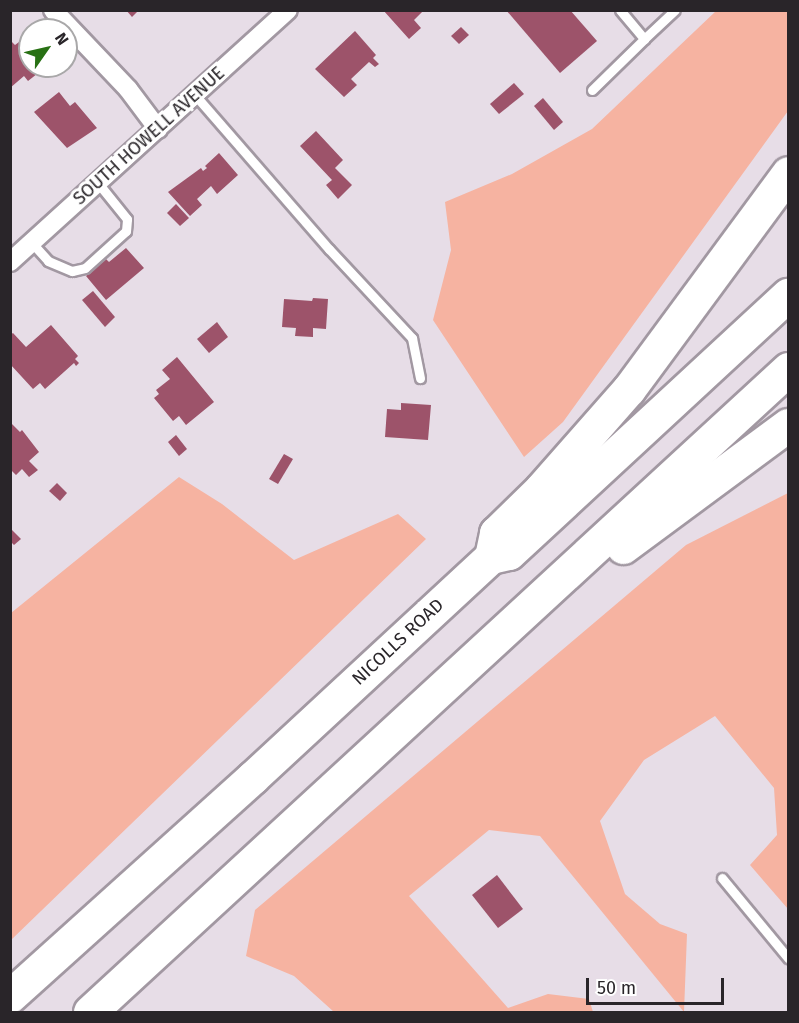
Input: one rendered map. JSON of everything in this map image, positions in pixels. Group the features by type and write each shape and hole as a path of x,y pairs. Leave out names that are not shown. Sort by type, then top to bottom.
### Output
{"highway":[{"path":"490,556 496,533 541,489 629,389 789,172"},
{"name":"NICOLLS ROAD","path":"10,996 252,778 490,556 509,553 789,295"},
{"path":"90,1012 789,369"},
{"path":"473,659 789,425"}],"street":[{"path":"53,10 128,89 158,129"},
{"name":"SOUTH HOWELL AVENUE","path":"10,262 288,10"}],"lane":[{"path":"620,10 644,39"},
{"path":"592,90 675,10"},
{"path":"195,95 329,249 412,338 420,378"},
{"path":"32,243 48,261 72,271 85,268 126,231 127,219 98,183"},
{"path":"722,878 789,958"}],"shaded area":[{"path":"716,11 788,11 788,111 563,422 524,457 433,320 451,250 445,202 512,174 592,129"},
{"path":"179,477 222,504 294,560 398,514 426,539 11,940 11,613"},
{"path":"788,493 788,909 750,865 777,835 774,788 715,716 644,760 600,821 625,894 660,924 687,934 684,1012 540,836 489,830 409,896 508,1008 548,994 589,999 593,1012 334,1012 294,976 246,956 255,910 686,545"}],"building":[{"path":"126,10 139,10 132,17"},
{"path":"383,10 424,10 414,20 421,28 409,39"},
{"path":"506,10 570,10 597,41 560,73"},
{"path":"461,27 469,35 459,44 451,36"},
{"path":"355,31 376,55 373,58 379,64 375,67 369,62 351,79 357,85 344,97 315,69"},
{"path":"10,40 15,45 18,43 18,78 22,78 10,88"},
{"path":"514,83 524,94 499,114 490,104"},
{"path":"59,92 70,106 75,102 97,128 67,148 34,112"},
{"path":"543,98 563,122 554,130 534,106"},
{"path":"316,131 343,160 335,168 352,185 338,199 326,185 332,180 300,146"},
{"path":"219,153 238,175 217,194 211,186 197,199 202,205 190,216 168,192 201,168 203,171 207,168 205,166"},
{"path":"176,204 189,218 180,226 167,213"},
{"path":"126,248 144,268 106,300 86,276 106,259 109,262"},
{"path":"93,291 115,317 105,327 82,300"},
{"path":"313,298 328,299 326,329 313,328 313,337 295,336 296,328 282,327 284,299 312,301"},
{"path":"217,322 228,337 209,353 197,339"},
{"path":"51,325 78,356 75,359 79,363 76,366 74,363 45,389 40,383 33,389 10,364 10,335 13,333 26,347"},
{"path":"177,357 214,402 186,425 179,416 173,421 154,398 159,394 156,390 170,379 162,370"},
{"path":"401,403 431,405 428,440 385,437 387,409 401,410"},
{"path":"10,422 20,432 22,430 39,452 29,461 38,470 29,477 22,469 16,475 10,469"},
{"path":"176,435 187,449 179,456 168,442"},
{"path":"284,454 293,459 278,484 269,479"},
{"path":"57,483 67,493 60,501 49,491"},
{"path":"10,528 21,539 14,545 10,541"},
{"path":"497,875 523,909 498,928 472,895"}]}
